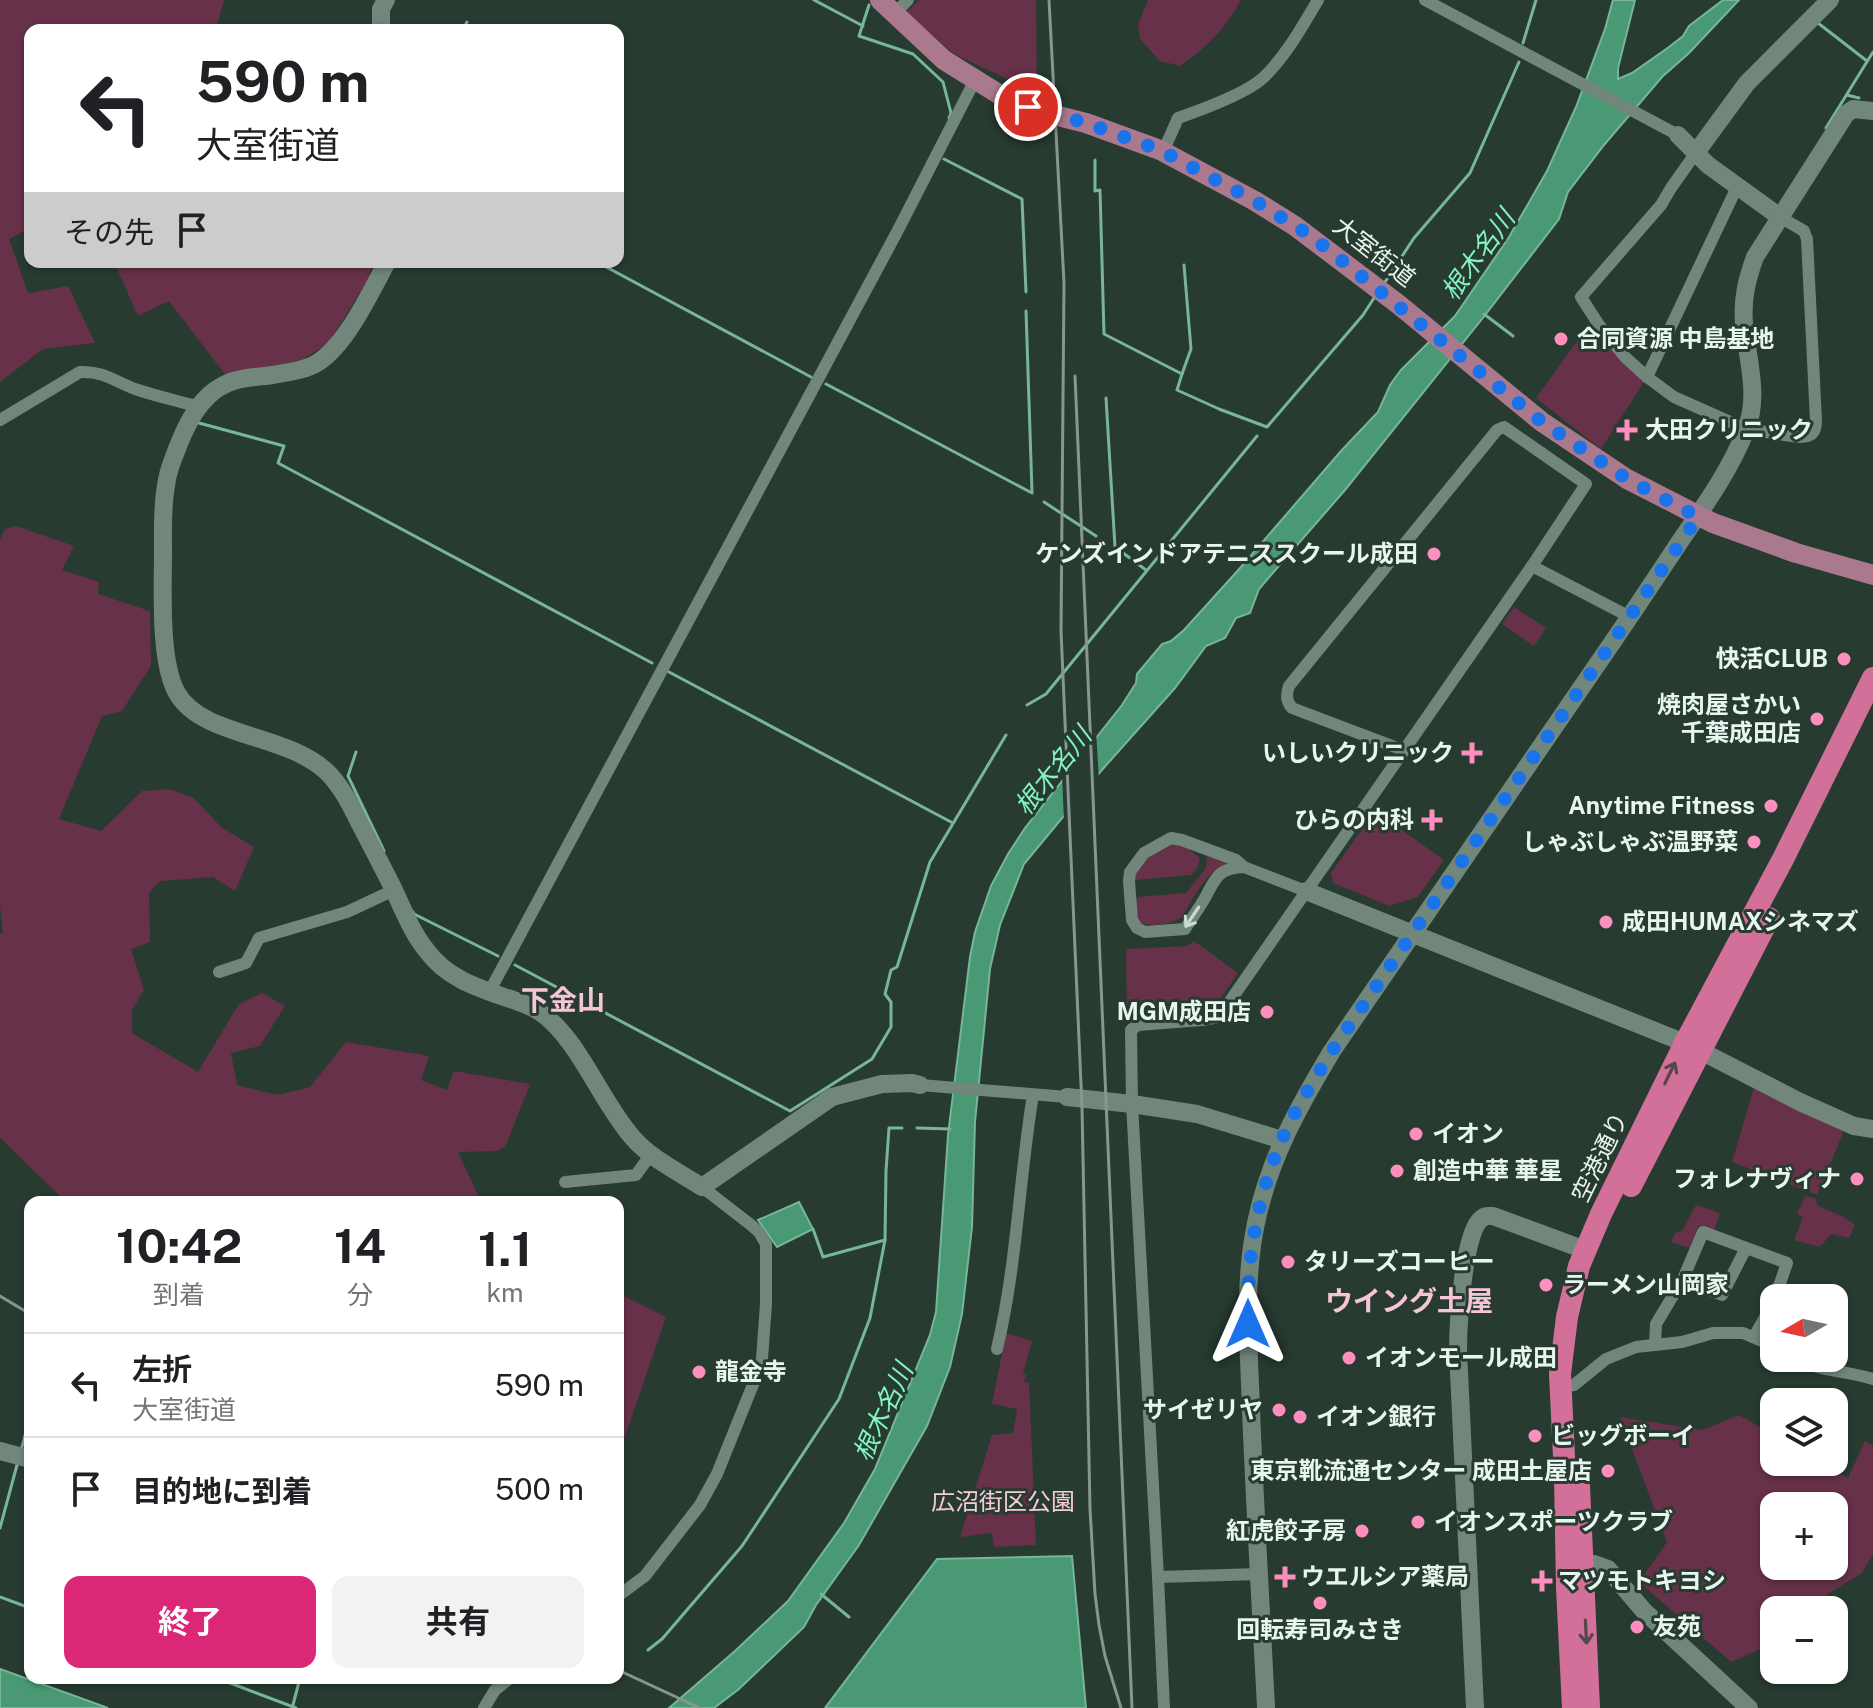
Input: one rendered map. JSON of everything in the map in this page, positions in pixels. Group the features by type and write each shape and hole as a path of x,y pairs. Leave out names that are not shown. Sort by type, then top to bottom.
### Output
{"highway":[{"name":"空港通り","path":"1567,1386 1584,1301 1602,1244 1693,1046 1873,678"},
{"name":"空港通り","path":"1589,1708 1575,1564 1567,1386 1561,1363 1571,1293 1585,1250 1873,714"},
{"name":"空港通り","path":"1573,1708 1575,1564"}],"main road":[{"name":"大室街道","path":"894,5 944,60 1005,98 1086,123 1163,152 1255,201 1311,236 1542,422 1627,479 1698,517 1796,553 1873,575"}],"street":[{"path":"381,24 381,9 386,0"},
{"path":"1163,152 1178,118 1243,91 1262,79 1287,50 1318,0"},
{"path":"1425,0 1678,135 1695,154 1737,187 1804,231 1807,239 1816,431 1812,436 1798,437 1746,429 1674,397 1625,357 1581,297 1661,205 1671,188 1695,154 1747,83 1830,0"},
{"path":"491,992 975,80"},
{"path":"1266,1708 1247,1293 1262,1196 1282,1140 1332,1051 1698,517 1731,463 1751,413 1753,393 1744,322 1746,282 1755,257 1846,114 1853,109 1873,111"},
{"path":"1647,377 1737,187"},
{"path":"384,268 357,318 330,354 300,370 230,382 217,389 199,407 185,429 166,485 163,604 166,659 173,684 186,706 204,719 296,750 327,772 347,798 418,937 434,961 469,984 526,1004 541,1013 563,1034 634,1140 751,1225 766,1244 762,1359 717,1474 700,1505 645,1576 624,1593"},
{"path":"0,420 80,372 104,375 135,389 199,407"},
{"path":"1164,1708 1132,1104 1131,1030 1138,1025 1219,1017 1532,566 1586,484 1504,427 1497,430 1298,674 1286,694 1292,708 1403,750"},
{"path":"1532,566 1630,617"},
{"path":"1244,867 1228,871 1212,881 1185,929 1145,932 1137,928 1132,920 1130,872 1144,853 1171,838 1182,840 1693,1046 1800,1102 1854,1126 1873,1129"},
{"path":"219,972 246,963 259,938 347,912 394,890"},
{"path":"702,1187 832,1097 882,1084 912,1083 1132,1104 1197,1114 1282,1140"},
{"path":"997,1349 1007,1309 1027,1133 1028,1094"},
{"path":"565,1182 636,1175 651,1154"},
{"path":"1475,1708 1458,1351 1459,1307 1469,1250 1477,1223 1487,1216 1585,1250"},
{"path":"1655,1345 1656,1324 1683,1279 1703,1232 1787,1263 1780,1284"},
{"path":"1683,1279 1722,1295 1746,1248"},
{"path":"1754,1337 1760,1326"},
{"path":"1567,1386 1606,1359 1636,1347 1682,1342 1713,1333 1743,1333 1760,1340"},
{"path":"1842,1372 1873,1379"},
{"path":"0,1451 24,1457"},
{"path":"1575,1564 1594,1564 1608,1569 1644,1611 1749,1708"},
{"path":"1158,1577 1259,1574"},
{"path":"484,1708 502,1684"}],"green space":[{"path":"0,0 224,0 218,24 24,24 24,231 9,239 28,293 68,286 95,343 43,349 0,382"},
{"path":"919,0 1036,0 1037,93 954,54 906,12"},
{"path":"1148,0 1241,0 1215,37 1180,66 1160,61 1140,39 1138,24"},
{"path":"117,268 371,268 368,280 329,342 304,359 227,377 169,301 138,316"},
{"path":"1599,325 1647,377 1601,449 1536,398 1588,326"},
{"path":"16,526 74,546 62,570 99,582 98,594 150,611 151,666 122,711 102,716 59,819 101,831 142,791 169,789 194,798 221,827 254,847 235,891 213,877 160,881 149,893 150,942 131,949 144,990 132,1010 132,1033 198,1072 239,1004 262,993 285,1006 260,1046 231,1053 237,1085 277,1095 310,1087 346,1042 429,1056 421,1080 447,1090 454,1071 530,1084 505,1147 497,1151 458,1152 478,1196 60,1196 0,1138 0,934 3,932 0,906 0,540 5,529"},
{"path":"1514,607 1546,628 1534,646 1502,624"},
{"path":"1375,811 1444,860 1418,897 1389,906 1333,883 1331,873"},
{"path":"1174,843 1187,847 1200,858 1198,867 1191,875 1135,880 1135,874 1149,856"},
{"path":"1207,855 1231,862 1207,878 1181,918 1159,925 1137,921 1138,897 1186,893 1206,868"},
{"path":"1194,941 1238,973 1214,1008 1127,1016 1126,949 1187,946"},
{"path":"1754,1087 1844,1131 1817,1195 1732,1162"},
{"path":"1805,1196 1815,1198 1818,1206 1855,1225 1849,1238 1831,1234 1820,1247 1794,1240 1803,1217 1797,1214"},
{"path":"1696,1205 1720,1213 1714,1231 1699,1225 1690,1248 1671,1242 1675,1233 1682,1231"},
{"path":"624,1296 666,1317 624,1440"},
{"name":"広沼街区公園","path":"1006,1333 1032,1341 1023,1373 1026,1375 1024,1382 1029,1383 1036,1545 994,1547 992,1533 960,1537 992,1435 1013,1433 1017,1409 992,1404"},
{"path":"1739,1415 1760,1427 1760,1476 1848,1478 1865,1441 1873,1446 1873,1554 1862,1573 1827,1596 1760,1596 1760,1649 1731,1662 1639,1582 1667,1542 1620,1417 1702,1430"}],"shaded area":[{"path":"1613,0 1635,0 1618,79 1669,47 1683,36 1689,26 1723,0 1739,0 1662,77 1604,145 1568,192 1559,219 1345,490 1259,589 1250,613 1236,618 1225,638 1206,646 1175,688 1024,864 1000,925 990,969 975,1122 972,1227 962,1314 950,1367 927,1426 859,1545 804,1627 739,1689 714,1708 669,1708 788,1601 844,1523 875,1469 930,1335 936,1312 948,1135 970,957 991,886 1008,854 1122,705 1136,683 1137,674 1162,644 1184,630 1241,567 1378,412 1390,385 1401,370 1455,316 1509,237 1547,171 1576,107"},
{"path":"799,1202 813,1229 777,1247 758,1220"},
{"path":"1072,1556 1086,1708 825,1708 937,1559"},
{"path":"0,1669 24,1678 24,1684 42,1684 108,1708 0,1708"}],"pier":[{"path":"1096,731 1099,780 1064,821 1062,774"}],"waterway":[{"path":"814,0 863,26"},
{"path":"1523,43 1536,0"},
{"path":"869,5 859,36 913,54 943,82 951,113 949,118"},
{"path":"1818,23 1867,61"},
{"path":"1826,128 1873,52"},
{"path":"1385,282 1414,238 1470,173 1519,62"},
{"path":"1847,95 1859,98"},
{"path":"944,159 1022,199 1026,292"},
{"path":"1095,160 1095,191 1100,190 1104,334 1182,374 1177,390 1267,427 1374,298"},
{"path":"1182,374 1191,349 1184,265"},
{"path":"608,268 811,377"},
{"path":"1026,311 1032,492"},
{"path":"1484,314 1513,336"},
{"path":"826,384 1032,493"},
{"path":"1106,398 1115,547 1146,570"},
{"path":"199,423 284,446 278,463 652,663"},
{"path":"1027,705 1046,694 1257,436"},
{"path":"1044,502 1096,536"},
{"path":"669,672 951,822"},
{"path":"515,965 790,1111 872,1059 891,1027 891,1002 885,994 891,970 897,967 930,862 1006,735"},
{"path":"356,752 348,776 384,851"},
{"path":"413,912 498,956"},
{"path":"813,1229 823,1257 885,1240 889,1128 902,1128"},
{"path":"917,1128 950,1129"},
{"path":"648,1650 662,1639 742,1546 839,1399 870,1318 885,1240"},
{"path":"22,1447 24,1439"},
{"path":"0,1528 17,1465"},
{"path":"821,1594 849,1617"},
{"path":"0,1597 24,1606"},
{"path":"233,1684 296,1708"},
{"path":"293,1705 298,1684"}],"railway":[{"path":"1049,0 1064,283 1061,631 1082,1107 1090,1509 1099,1625 1121,1708"},
{"path":"1075,376 1132,1708"},
{"path":"0,1296 24,1310"},
{"path":"624,1673 700,1708"}],"place":[{"name":"合同資源 中島基地","path":"1561,339"},
{"name":"大田クリニック","path":"1627,430"},
{"name":"ケンズインドアテニススクール成田","path":"1434,554"},
{"name":"快活CLUB","path":"1844,659"},
{"name":"焼肉屋さかい 千葉成田店","path":"1817,719"},
{"name":"いしいクリニック","path":"1472,753"},
{"name":"Anytime Fitness","path":"1771,806"},
{"name":"ひらの内科","path":"1432,820"},
{"name":"しゃぶしゃぶ温野菜","path":"1754,842"},
{"name":"成田HUMAXシネマズ","path":"1606,922"},
{"name":"MGM成田店","path":"1267,1012"},
{"name":"イオン","path":"1416,1134"},
{"name":"創造中華 華星","path":"1397,1171"},
{"name":"フォレナヴィナ","path":"1857,1179"},
{"name":"タリーズコーヒー","path":"1288,1262"},
{"name":"ラーメン山岡家","path":"1546,1285"},
{"name":"イオンモール成田","path":"1349,1358"},
{"name":"龍金寺","path":"699,1372"},
{"name":"サイゼリヤ","path":"1279,1410"},
{"name":"イオン銀行","path":"1300,1417"},
{"name":"ビッグボーイ","path":"1535,1436"},
{"name":"東京靴流通センター 成田土屋店","path":"1608,1471"},
{"name":"イオンスポーツクラブ","path":"1418,1522"},
{"name":"紅虎餃子房","path":"1362,1531"},
{"name":"ウエルシア薬局","path":"1285,1577"},
{"name":"マツモトキヨシ","path":"1542,1581"},
{"name":"回転寿司みさき","path":"1320,1603"},
{"name":"友苑","path":"1637,1627"}],"district":[{"name":"下金山","path":"563,1000"},
{"name":"ウイング土屋","path":"1409,1301"}],"route":[{"path":"1028,107 1086,123 1160,150 1255,201 1311,236 1542,422 1627,479 1698,517 1332,1051 1296,1111 1262,1196 1250,1261 1248,1324"}],"water label":[{"name":"根木名川","path":"1478,255"},
{"name":"根木名川","path":"1053,771"},
{"name":"根木名川","path":"883,1412"}]}
